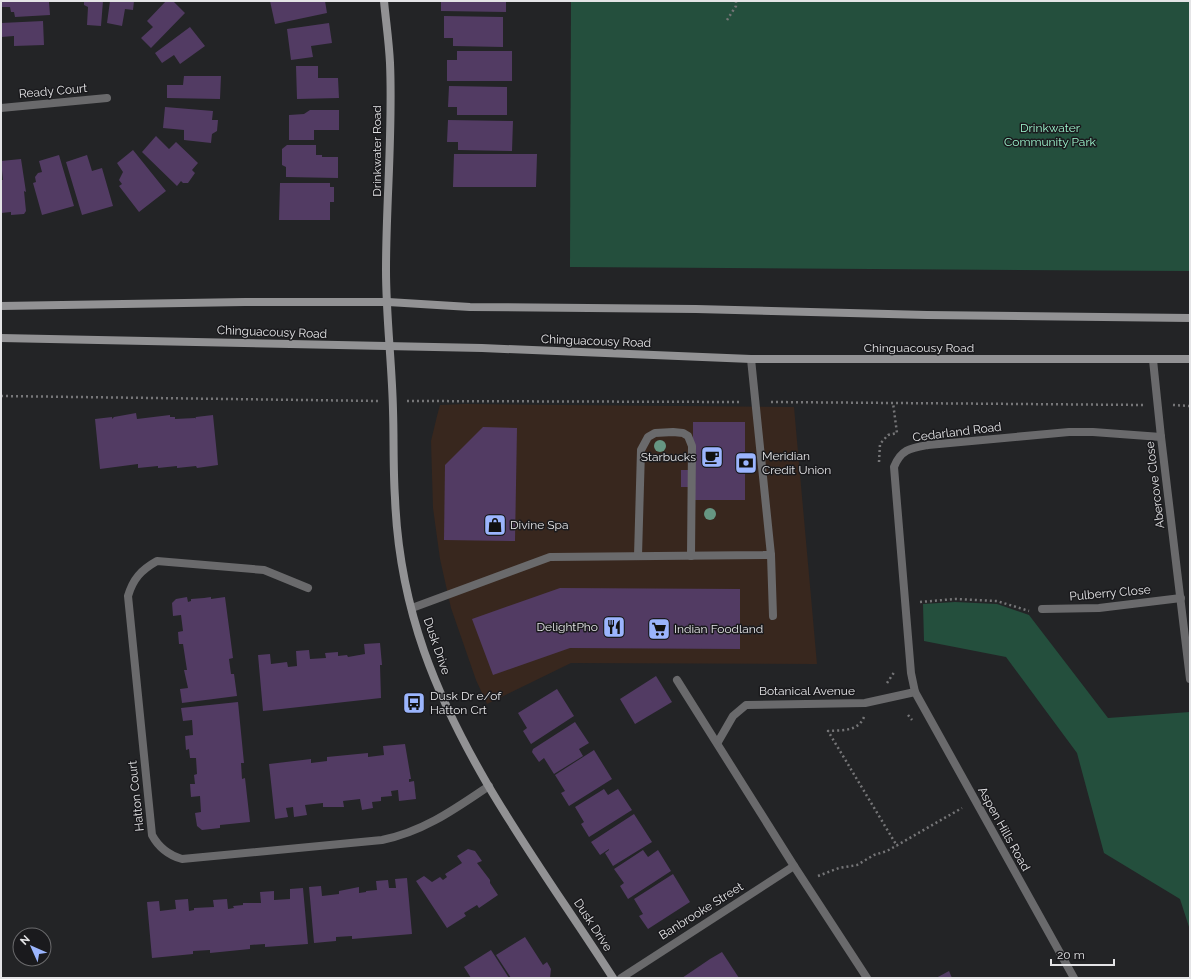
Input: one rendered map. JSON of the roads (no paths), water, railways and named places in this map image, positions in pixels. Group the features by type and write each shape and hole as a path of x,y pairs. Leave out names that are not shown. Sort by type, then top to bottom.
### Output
{"main road":[{"name":"Drinkwater Road","path":"384,1 390,62 389,199 386,270 390,347"},
{"path":"1,306 245,302 388,302 470,307 696,309 927,315 1190,318"},
{"name":"Chinguacousy Road","path":"1,338 482,348 751,359 1190,360"},
{"name":"Dusk Drive","path":"390,347 395,499 402,561 412,608 424,649 461,738 489,786 613,978"}],"street":[{"name":"Ready Court","path":"1,108 108,98"},
{"path":"751,359 771,555 772,616"},
{"name":"Abercove Close","path":"1154,360 1161,437 1190,678"},
{"path":"638,556 641,450 648,437 655,433 678,431 688,436 692,446 691,556"},
{"name":"Cedarland Road","path":"915,692 910,673 894,480 894,467 898,456 912,448 928,445 1069,432 1093,432 1161,437"},
{"path":"412,608 550,557 771,555"},
{"name":"Hatton Court","path":"308,588 264,570 157,561 145,567 136,576 128,596 152,835 156,843 172,856 182,859 382,840 401,836 420,829 450,813 489,786"},
{"name":"Pulberry Close","path":"1042,609 1099,608 1181,598"},
{"path":"677,680 718,742 794,866 867,978"},
{"name":"Botanical Avenue","path":"718,742 733,716 746,704 865,703 915,692"},
{"name":"Aspen Hills Road","path":"915,692 1074,978"},
{"name":"Banbrooke Street","path":"621,978 794,866"}],"place":[{"name":"Starbucks","path":"712,457"},
{"name":"Meridian Credit Union","path":"746,463"},
{"name":"Divine Spa","path":"495,525"},
{"name":"DelightPho","path":"614,627"},
{"name":"Indian Foodland","path":"659,629"},
{"name":"Dusk Dr e/of Hatton Crt","path":"414,703"}],"park label":[{"name":"Drinkwater Community Park","path":"1050,135"}]}
